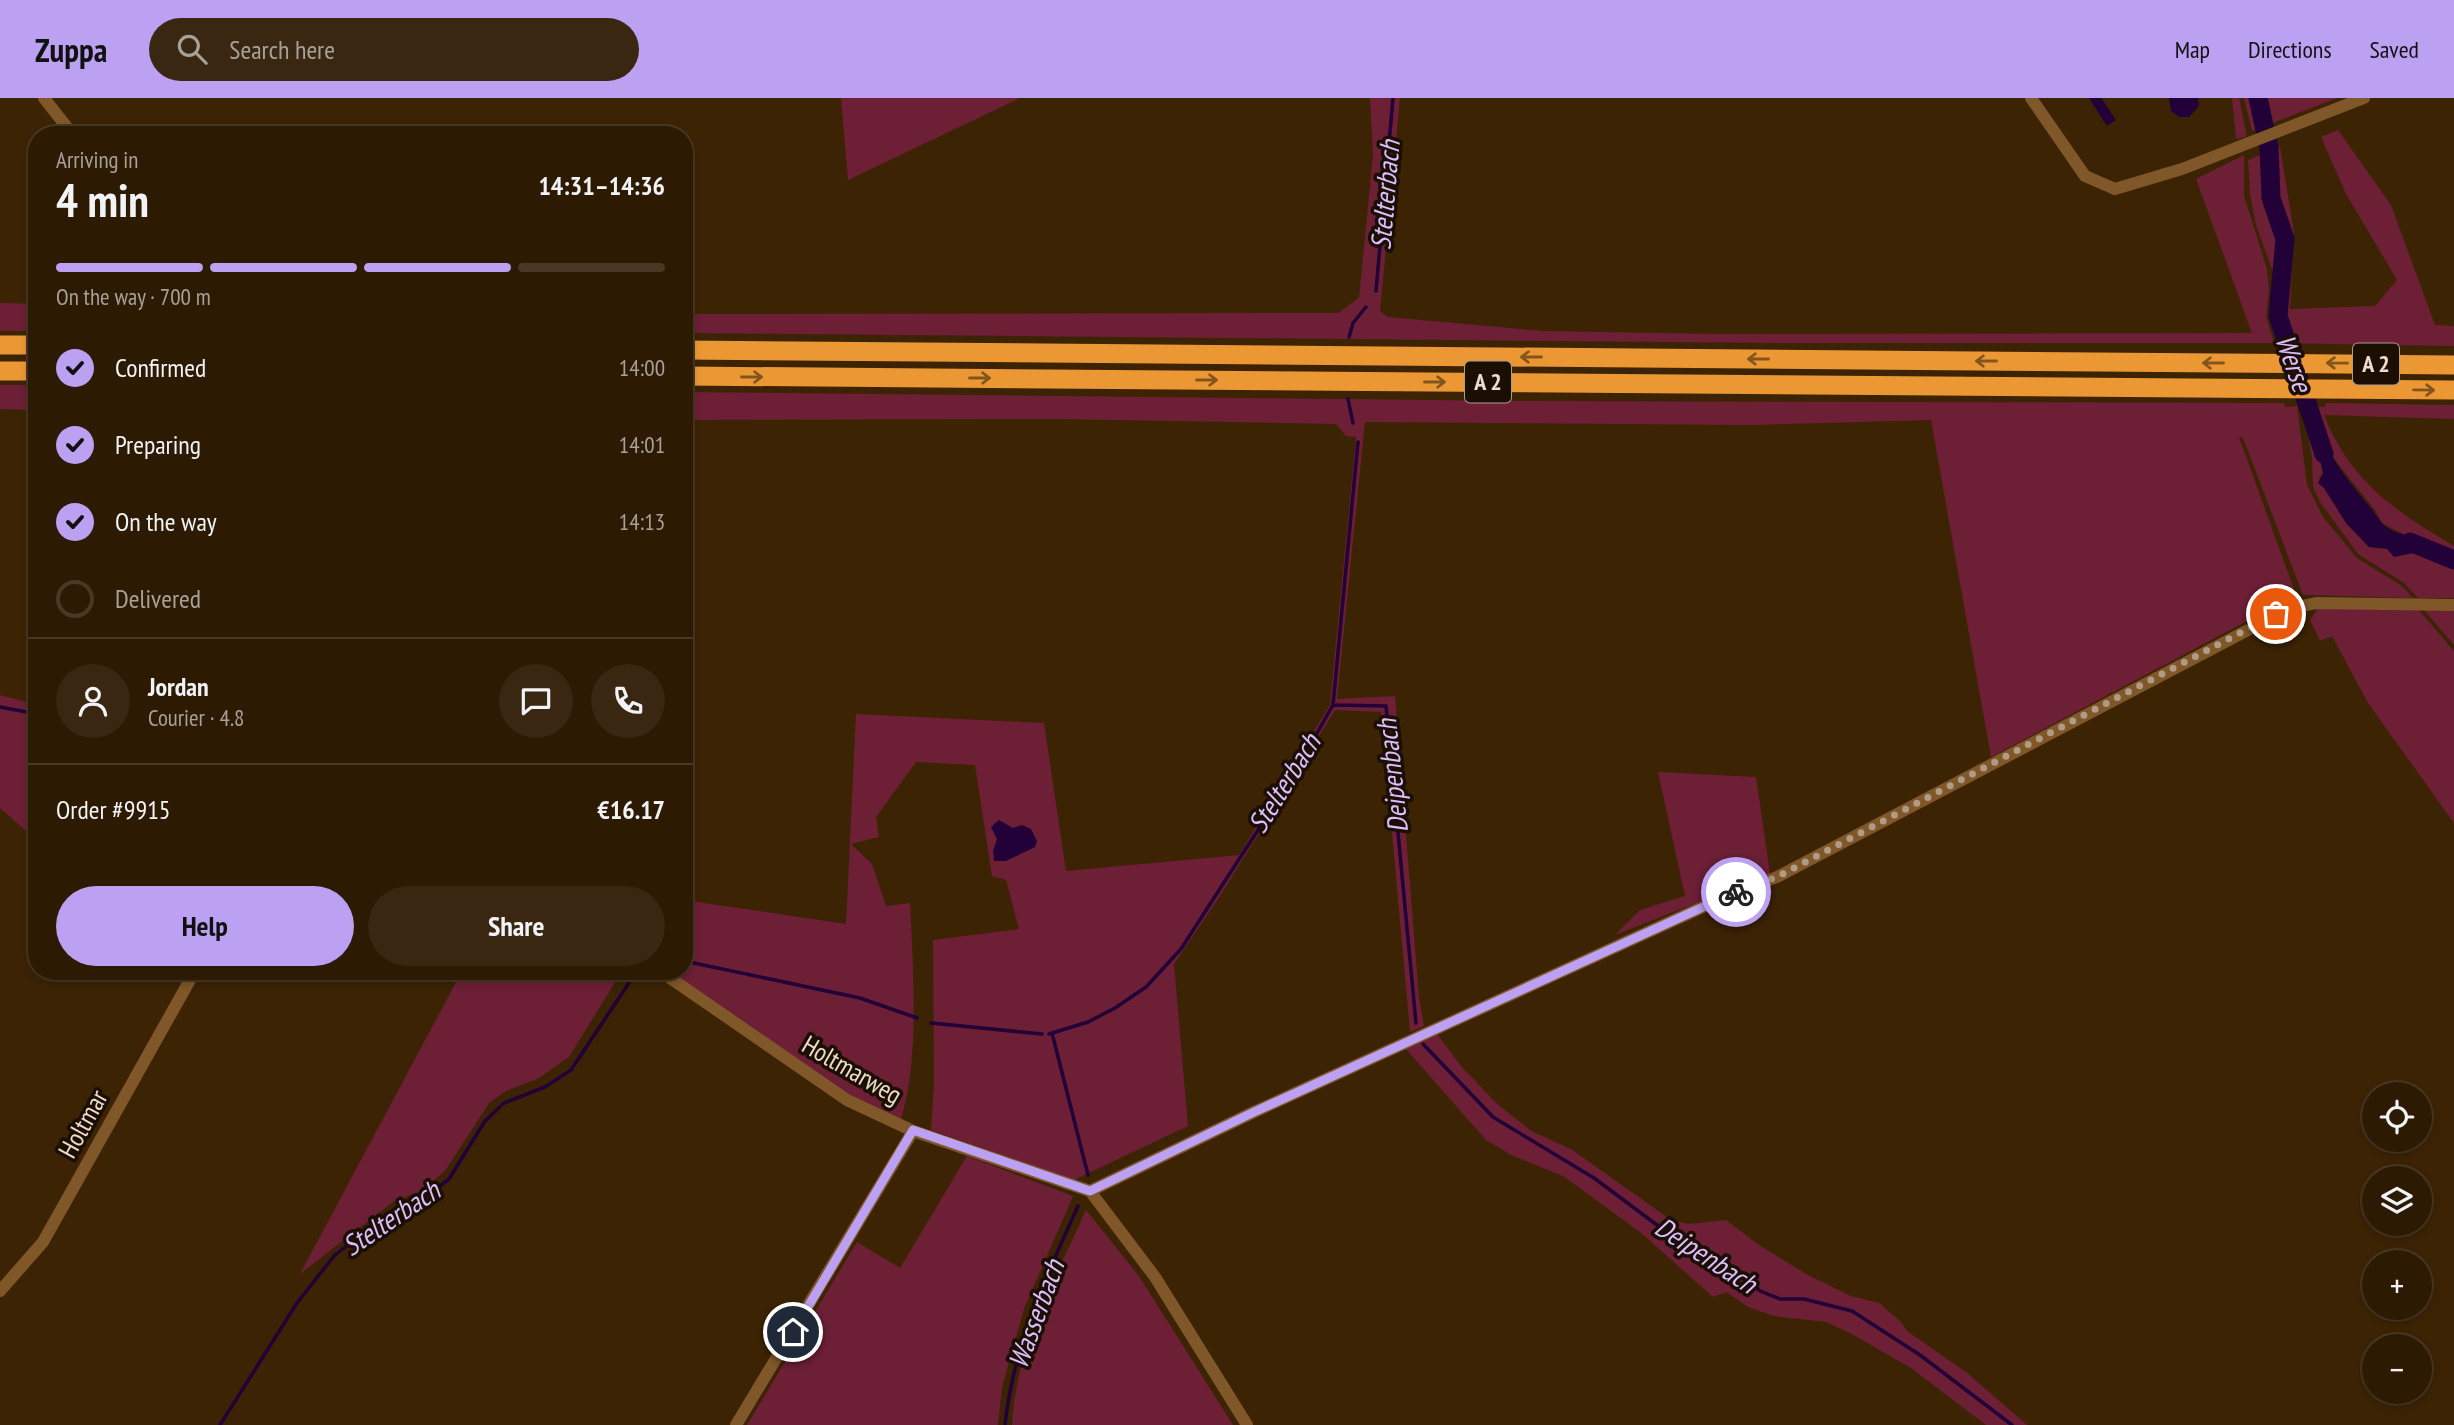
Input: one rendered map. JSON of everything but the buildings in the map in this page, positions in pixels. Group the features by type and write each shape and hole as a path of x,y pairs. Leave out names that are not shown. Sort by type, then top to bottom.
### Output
{"highway":[{"path":"0,345 28,345"},
{"name":"A 2","path":"693,350 2454,365"},
{"path":"0,371 28,371"},
{"name":"A 2","path":"693,376 2454,390"}],"street":[{"path":"44,98 66,126"},
{"path":"2031,98 2085,176 2108,189 2136,186 2364,98"},
{"path":"1247,1425 1155,1277 1090,1191 1266,1106 1727,896 1777,877 2288,608 2316,603 2454,605"},
{"name":"Holtmar","path":"0,1291 43,1242 190,980"},
{"name":"Holtmarweg","path":"673,980 847,1100 913,1130 1090,1191"},
{"path":"736,1425 913,1130"}],"shaded area":[{"path":"841,98 1020,98 848,180"},
{"path":"1370,98 1400,98 1380,311 1388,317 1543,331 1719,334 2252,333 2196,179 2244,155 2244,196 2267,269 2269,291 2266,316 2274,343 1776,343 693,333 693,314 1338,313 1359,298 1373,155"},
{"path":"2089,98 2101,98 2116,120 2107,126"},
{"path":"2169,98 2198,98 2199,106 2189,117 2179,117 2171,111"},
{"path":"2232,98 2239,98 2246,137 2236,139"},
{"path":"2244,98 2337,98 2252,131"},
{"path":"2338,130 2391,205 2435,325 2454,326 2454,346 2277,343 2269,316 2274,292 2273,272 2256,225 2250,194 2248,160 2280,146 2294,233 2290,309 2375,306 2397,280 2346,194 2321,137"},
{"path":"0,303 28,304 28,331 0,331"},
{"path":"0,385 28,385 28,410 0,409"},
{"path":"693,392 1531,401 2284,403 2285,407 2297,406 2307,485 2323,517 2357,558 2402,586 2413,598 2303,595 2243,438 2239,437 2296,595 1991,757 1931,420 1751,425 1365,422 1337,699 1395,696 1419,997 1424,1026 1410,1032 1381,712 1335,710 1220,896 1174,964 1188,1126 1074,1180 931,1130 934,1086 933,940 1019,929 1006,880 992,876 975,765 916,762 876,817 879,837 851,844 872,864 886,906 910,903 913,1041 907,1095 901,1119 853,1098 679,980 693,980 693,901 846,924 856,714 1044,723 1066,871 1239,855 1330,705 1356,437 1346,436 1336,424 1057,419 693,420"},
{"path":"2326,403 2454,405 2454,419 2324,415 2347,459 2361,477 2394,507 2454,546 2454,598 2418,598 2404,583 2358,554 2320,502 2313,487 2312,457 2302,406 2325,407","holes":["2322,435 2334,459 2375,510 2382,523 2432,549 2369,547 2346,523 2319,478 2323,474 2315,437"]},
{"path":"2315,431 2324,439 2344,474 2386,527 2421,541 2433,549 2394,557 2387,549 2369,547 2346,523 2318,483 2323,473"},
{"path":"2318,608 2417,608 2454,651 2454,823 2368,703 2332,636 2320,641 2310,620"},
{"path":"2423,609 2454,609 2454,645"},
{"path":"0,695 28,703 28,833 0,808"},
{"path":"1658,772 1756,777 1770,874 1615,935 1640,910 1685,896"},
{"path":"999,820 1013,828 1022,825 1031,829 1037,841 1035,847 1006,861 994,861 993,851 997,839 991,827"},
{"path":"457,980 616,980 569,1057 539,1078 506,1091 489,1103 445,1171 421,1191 393,1202 300,1274"},
{"path":"1437,1034 1462,1067 1497,1104 1533,1132 1571,1149 1671,1220 1688,1224 1726,1220 1759,1245 1808,1275 1851,1296 1879,1303 1900,1321 1907,1331 1966,1372 2027,1425 1986,1425 1911,1368 1826,1322 1774,1316 1748,1307 1727,1292 1713,1297 1640,1232 1563,1176 1511,1155 1486,1140 1405,1048"},
{"path":"967,1156 1073,1196 1024,1309 1002,1387 998,1425 747,1425 857,1242 900,1268"},
{"path":"1086,1210 1139,1276 1233,1425 1012,1425 1015,1397 1029,1342 1050,1288"}],"waterway":[{"name":"Stelterbach","path":"1376,291 1393,98"},
{"name":"Werse","path":"2258,98 2269,148 2271,198 2285,239 2278,316 2324,454"},
{"name":"Stelterbach","path":"1349,337 1353,323 1366,307"},
{"name":"Stelterbach","path":"1348,399 1353,423"},
{"name":"Stelterbach","path":"1049,1034 1088,1022 1115,1008 1146,987 1181,949 1289,782 1333,705 1358,442"},
{"name":"Werse","path":"2410,542 2454,560"},
{"name":"Deipenbach","path":"1333,705 1386,706 1416,1023"},
{"path":"0,707 28,712"},
{"name":"Stelterbach","path":"693,963 860,998 917,1018"},
{"name":"Stelterbach","path":"220,1425 297,1303 334,1256 387,1214 428,1195 449,1179 485,1121 504,1103 545,1087 571,1070 631,980"},
{"name":"Stelterbach","path":"931,1023 1042,1034"},
{"path":"1052,1033 1088,1175"},
{"name":"Deipenbach","path":"1423,1044 1493,1117 1594,1178 1661,1228 1707,1250 1719,1265 1737,1269 1760,1291 1780,1299 1804,1299 1852,1311 1920,1355 2012,1425"},
{"name":"Wasserbach","path":"1005,1425 1023,1340 1078,1206"}],"way so far":[{"path":"1736,892 1777,877 2276,614"}],"route":[{"path":"793,1332 913,1130 1090,1191 1254,1112 1736,892"}]}
